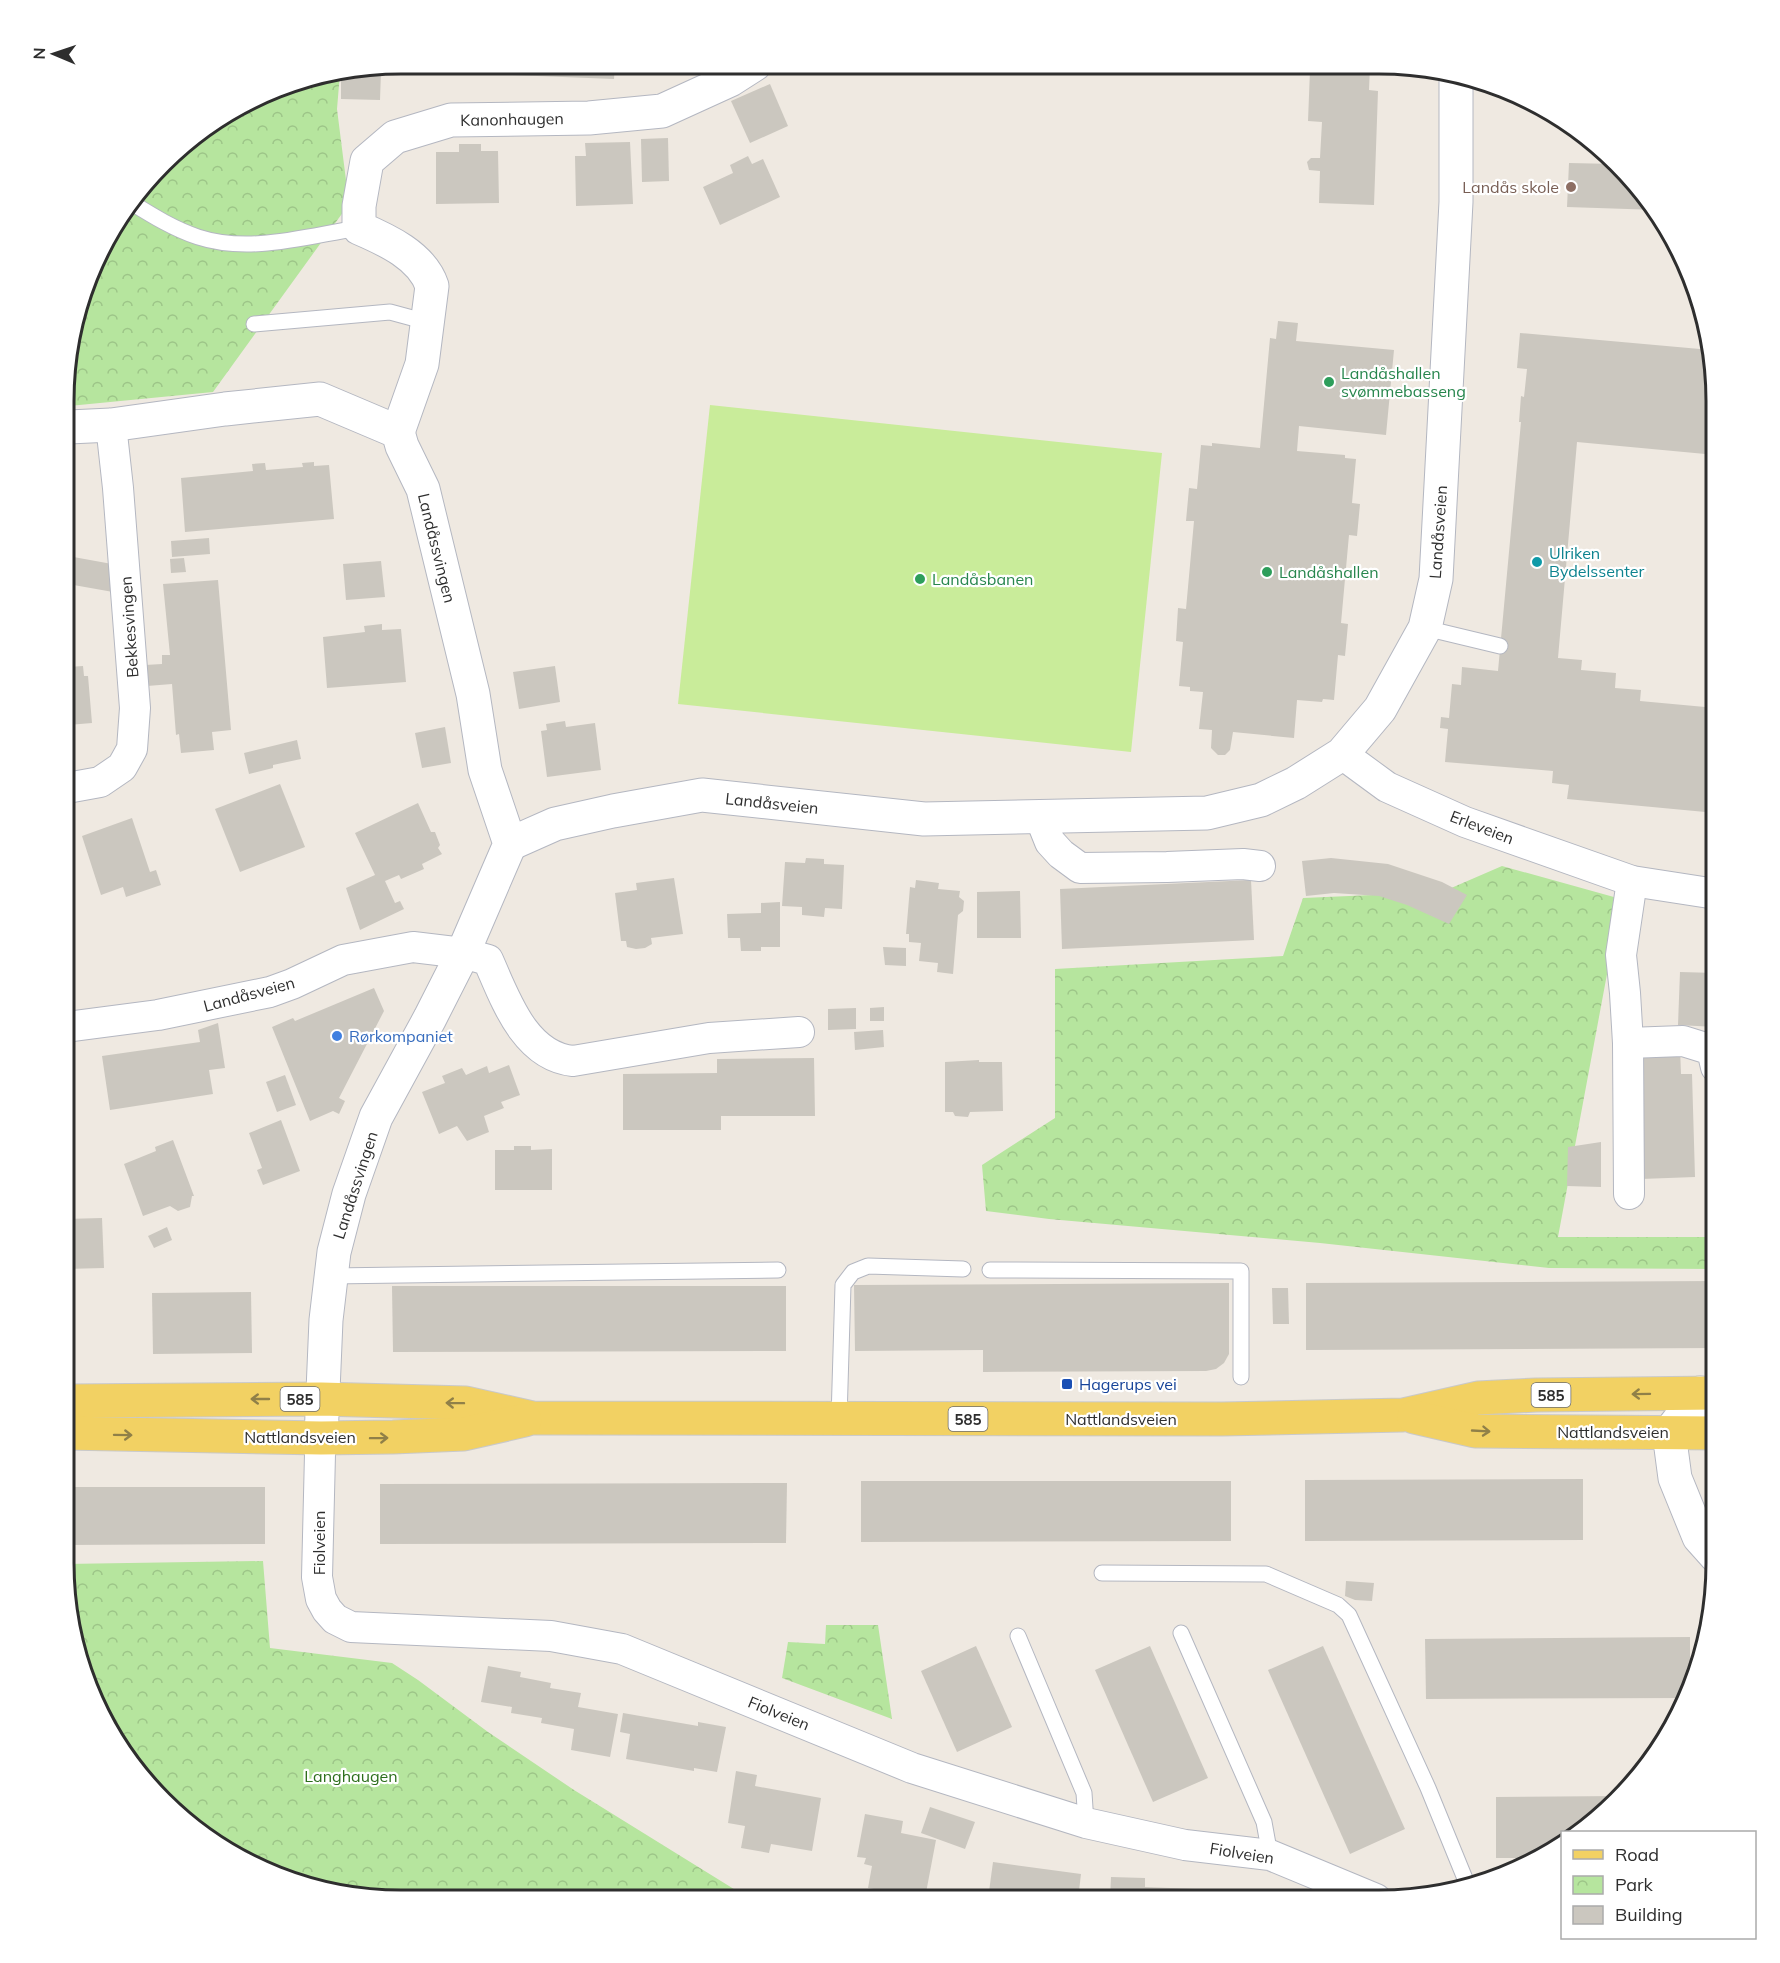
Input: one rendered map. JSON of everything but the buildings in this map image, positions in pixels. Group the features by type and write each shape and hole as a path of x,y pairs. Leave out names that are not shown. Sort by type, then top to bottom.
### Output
{"main road":[{"name":"Nattlandsveien","path":"73,1401 321,1399 466,1403 533,1418 1231,1419 1403,1415 1478,1398 1536,1395 1706,1401"},
{"name":"Nattlandsveien","path":"1403,1415 1475,1431 1706,1433"},
{"name":"Nattlandsveien","path":"73,1433 320,1446 464,1434 533,1418"}],"street":[{"name":"Kanonhaugen","path":"359,228 359,206 367,161 395,137 452,120 589,118 662,111 739,74"},
{"name":"Landåsveien","path":"510,844 555,825 613,811 702,795 924,819 1207,813 1262,800 1296,783 1342,754 1380,709 1425,628 1436,579 1456,202 1456,83"},
{"path":"73,427 111,425 225,409 320,399 398,432 422,364 432,286 428,274 394,243 359,228"},
{"name":"Bekkesvingen","path":"73,787 100,782 122,767 132,749 135,708 111,425"},
{"name":"Landåssvingen","path":"320,1446 326,1320 331,1275 334,1252 349,1194 376,1117 463,952 510,844 485,770 473,694 423,489 402,446 398,432"},
{"name":"Erleveien","path":"1342,754 1387,787 1465,822 1632,880 1706,892"},
{"path":"1040,817 1050,842 1061,854 1080,868 1244,864 1260,866"},
{"path":"1629,1194 1628,1043 1621,955 1632,880"},
{"name":"Landåsveien","path":"73,1026 158,1015 270,992 343,960 413,947 463,952"},
{"path":"463,952 488,960 516,1022 545,1052 561,1060 709,1038 799,1032"},
{"path":"1628,1043 1683,1041 1706,1048"},
{"path":"1706,1405 1669,1433 1676,1478 1699,1537 1706,1545"},
{"name":"Fiolveien","path":"320,1446 317,1577 321,1599 335,1620 351,1627 551,1636 622,1649 912,1768 1086,1824 1185,1845 1270,1855 1354,1890"}],"lane":[{"path":"138,206 165,222 199,237 235,244 256,245 359,228"},
{"path":"254,324 390,312 427,322"},
{"path":"1425,628 1500,646"},
{"path":"839,1419 843,1285 853,1272 868,1266 963,1269"},
{"path":"331,1275 778,1270"},
{"path":"990,1270 1241,1271 1241,1377"},
{"path":"1102,1573 1266,1574 1338,1605 1349,1615 1428,1788 1465,1878"},
{"path":"1181,1633 1264,1822 1270,1855"},
{"path":"1018,1636 1084,1793 1086,1824"}],"green space":[{"path":"339,79 337,109 349,204 213,392 73,406 76,357 80,336 98,275 117,237 141,201 169,169 201,141 237,117 275,98"},
{"name":"Landåsbanen","path":"710,405 1162,453 1131,752 678,704"},
{"path":"1502,866 1621,899 1558,1237 1706,1237 1706,1269 1549,1268 1320,1243 1049,1219 986,1211 982,1165 1055,1118 1055,969 1283,956 1303,898 1442,892"},
{"name":"Langhaugen","path":"263,1561 270,1648 392,1663 574,1790 735,1890 379,1889 357,1887 316,1878 275,1865 256,1856 201,1822 169,1794 141,1762 117,1726 98,1688 85,1647 76,1606 73,1564"},
{"path":"826,1625 878,1625 892,1719 782,1678 788,1642 825,1644"}],"place":[{"name":"Landås skole","path":"1571,187"},
{"name":"Landåshallen svømmebasseng","path":"1329,382"},
{"name":"Ulriken Bydelssenter","path":"1537,562"},
{"name":"Landåshallen","path":"1267,572"},
{"name":"Landåsbanen","path":"920,579"},
{"name":"Rørkompaniet","path":"337,1036"},
{"name":"Hagerups vei","path":"1067,1384"}]}
